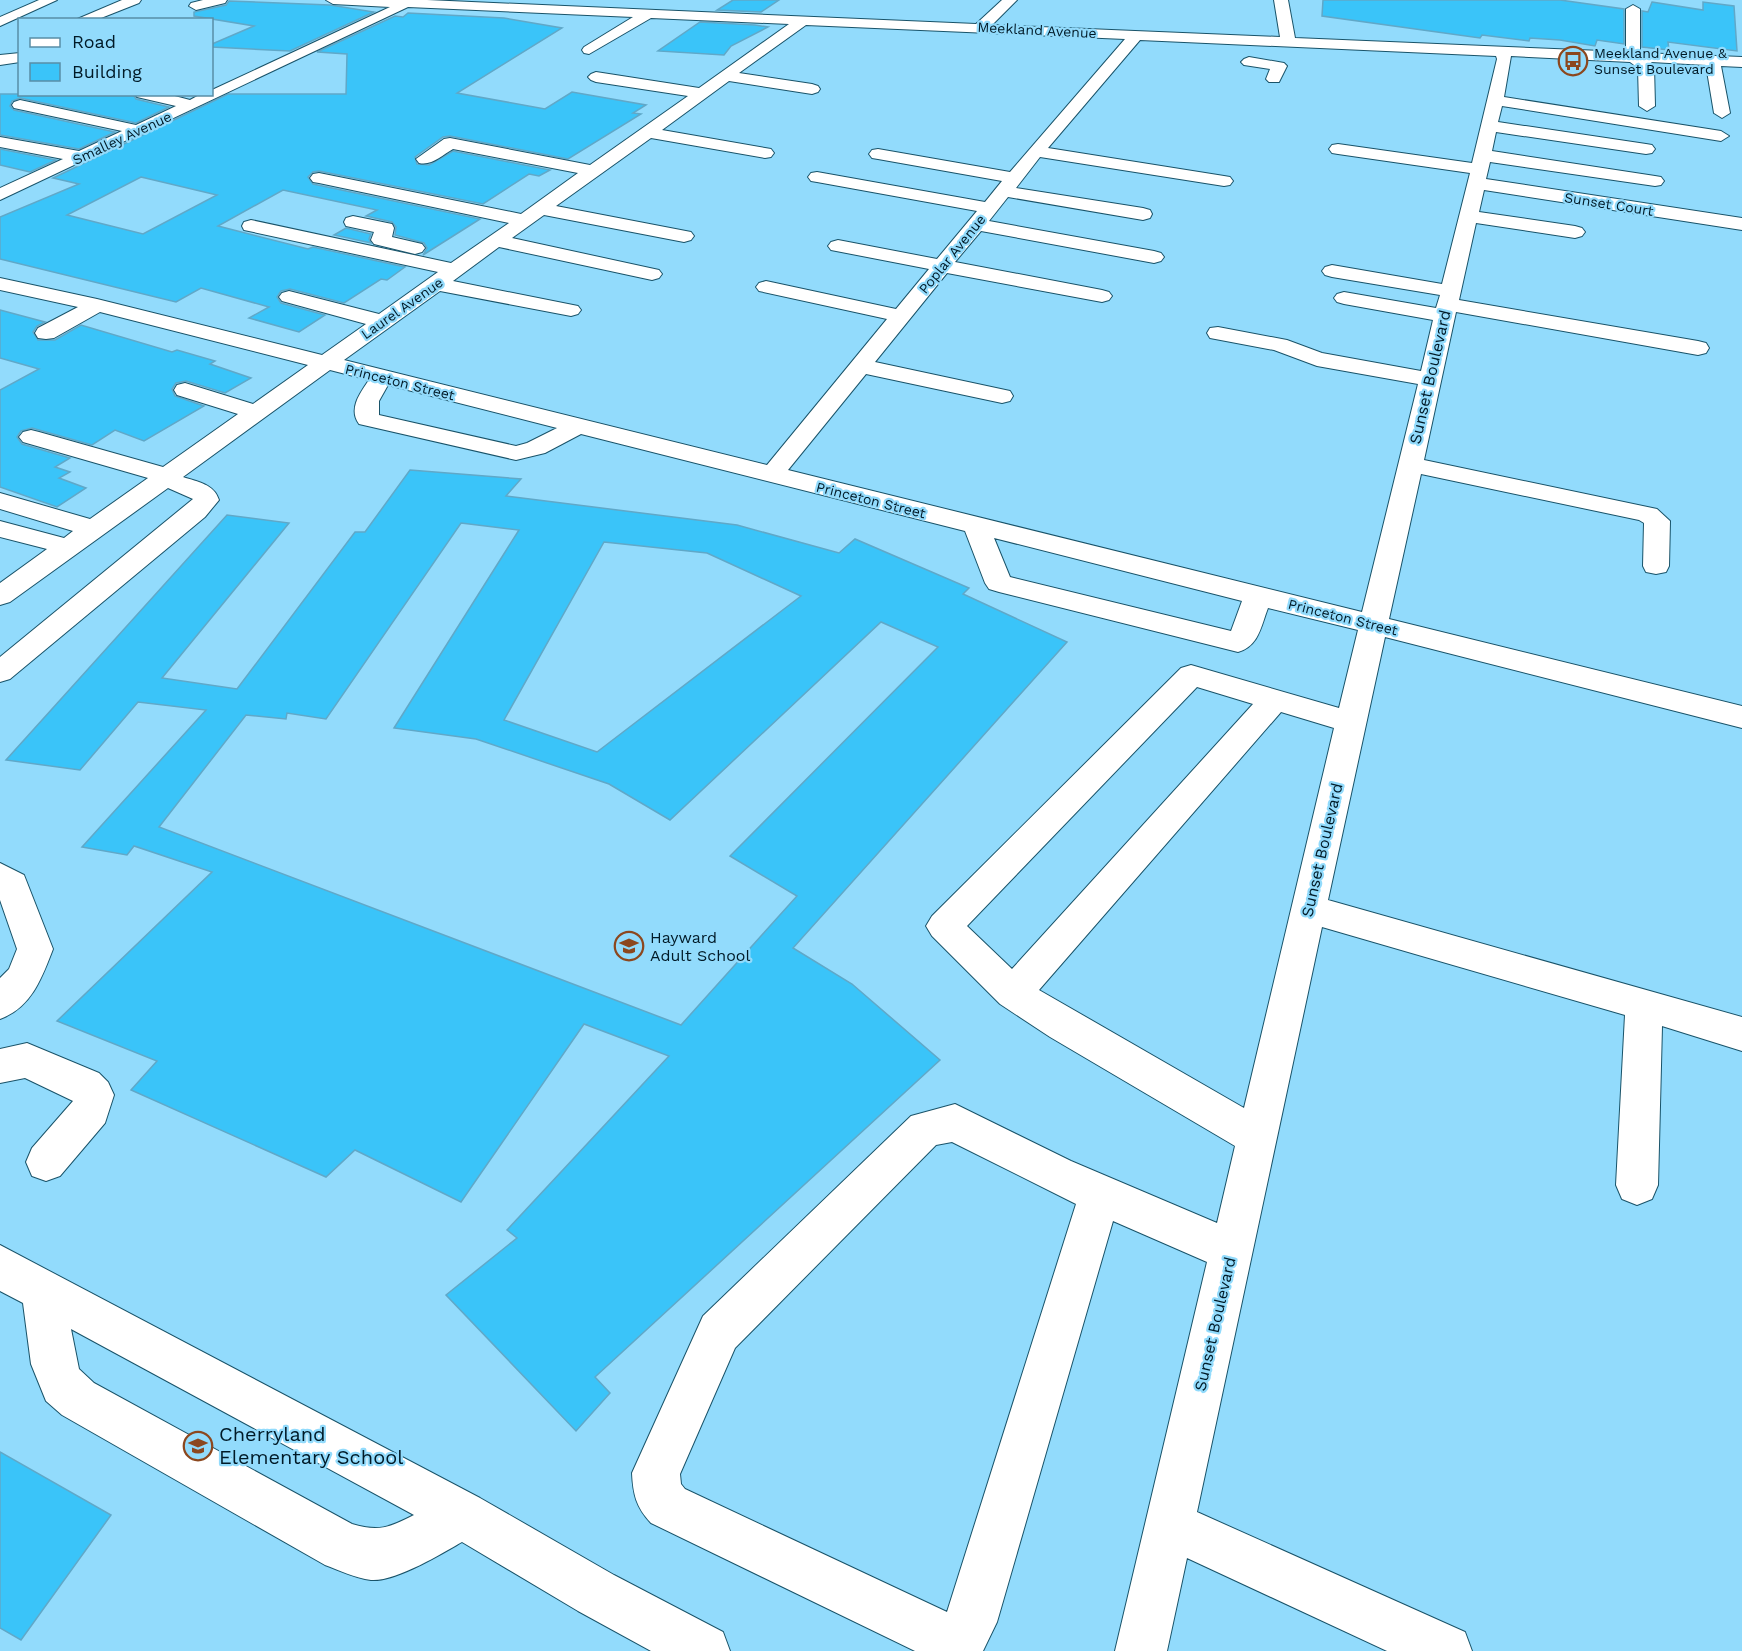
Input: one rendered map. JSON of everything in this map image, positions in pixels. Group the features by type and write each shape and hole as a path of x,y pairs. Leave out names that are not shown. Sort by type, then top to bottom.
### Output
{"street":[{"path":"87,18 134,0"},
{"path":"196,6 220,0"},
{"name":"Meekland Avenue","path":"333,0 980,28 1030,24 1136,35 1288,42 1377,39 1502,51 1570,49 1633,57 1742,62"},
{"path":"506,8 521,0"},
{"path":"593,11 614,0"},
{"path":"980,28 1010,0"},
{"path":"1281,0 1288,42"},
{"path":"33,18 56,2"},
{"path":"24,18 56,2"},
{"name":"Smalley Avenue","path":"213,96 414,3"},
{"path":"759,18 775,6"},
{"name":"Laurel Avenue","path":"0,596 533,214 574,194 593,171 726,76 801,20 813,7"},
{"path":"1633,9 1633,57 1646,66 1647,106"},
{"path":"835,21 849,10"},
{"path":"885,24 897,11"},
{"path":"589,50 648,14"},
{"path":"915,25 926,14"},
{"path":"0,30 18,21"},
{"path":"1185,24 1191,27 1193,37"},
{"path":"0,30 18,25"},
{"name":"Poplar Avenue","path":"771,474 1036,151 1136,35"},
{"path":"1256,40 1258,48 1245,68 1279,66 1274,79"},
{"name":"Sunset Boulevard","path":"1141,1651 1308,909 1505,58 1502,51"},
{"path":"0,60 18,57"},
{"path":"1713,61 1722,113"},
{"path":"726,76 812,89"},
{"path":"597,77 701,93"},
{"path":"152,96 193,105"},
{"name":"Smalley Avenue","path":"0,195 212,96"},
{"path":"20,105 138,130"},
{"path":"647,132 765,153"},
{"path":"1484,147 1721,136"},
{"path":"0,142 82,157"},
{"path":"425,159 450,143 593,171"},
{"path":"1484,147 1655,181"},
{"path":"1338,149 1484,147 1646,149"},
{"name":"Sunset Court","path":"1484,147 1742,224"},
{"path":"1036,151 1224,181"},
{"path":"878,154 1143,214"},
{"path":"0,175 27,182"},
{"path":"817,177 989,208"},
{"path":"319,178 533,214 684,236"},
{"path":"1468,216 1575,232"},
{"path":"353,222 385,228 381,240 462,266"},
{"path":"976,224 1154,257"},
{"path":"251,225 462,266"},
{"path":"497,241 652,274"},
{"path":"838,246 1102,296"},
{"path":"1332,271 1447,304 1698,348"},
{"name":"Princeton Street","path":"0,284 97,305 1742,717"},
{"path":"437,284 571,310"},
{"path":"766,287 901,316"},
{"path":"0,306 28,291"},
{"path":"289,297 383,322"},
{"path":"1344,298 1447,304"},
{"path":"46,333 97,305"},
{"path":"1218,333 1278,345 1317,359 1430,379"},
{"path":"861,366 1002,396"},
{"path":"382,377 368,401 367,419 516,453 536,448 578,426"},
{"path":"185,390 256,412"},
{"path":"0,672 196,512 206,500 204,493 166,477 31,437"},
{"path":"1410,464 1648,514 1658,521 1656,566"},
{"path":"0,501 94,529"},
{"path":"976,527 999,583 1238,642 1243,638 1258,596"},
{"path":"0,529 69,547"},
{"path":"1257,1137 1063,1025 1013,993 944,926 1191,675 1351,722"},
{"path":"1013,993 1274,700"},
{"path":"0,877 12,885 35,948 24,978 0,1003"},
{"path":"1308,909 1742,1034"},
{"path":"1637,1185 1644,1004"},
{"path":"0,1066 27,1060 85,1086 94,1095 91,1110 46,1162"},
{"path":"1100,1195 971,1622 962,1636 947,1639 668,1506 657,1494 656,1473 719,1332 925,1129 955,1123 1015,1156 1100,1195 1231,1250"},
{"path":"0,1267 463,1515 596,1593 704,1651"},
{"path":"43,1290 54,1364 62,1385 78,1399 343,1547 372,1555 405,1547 463,1515"},
{"path":"1170,1525 1446,1651"}],"building":[{"path":"733,0 779,0 761,12 717,10"},
{"path":"1323,0 1560,0 1624,9 1624,44 1597,40 1595,46 1560,40 1530,38 1529,41 1482,35 1480,38 1322,16"},
{"path":"229,1 330,5 374,12 290,51 213,47 213,44 254,26 194,16 194,12 226,5"},
{"path":"1652,2 1703,10 1703,2 1734,6 1737,51 1668,42 1669,50 1642,47 1642,11 1648,12"},
{"path":"408,13 504,18 562,28 457,93 545,109 572,92 646,105 633,113 641,114 568,159 450,136 443,137 415,157 417,164 429,165 453,151 550,170 539,176 529,174 483,204 319,171 313,172 308,177 313,184 480,219 423,255 427,248 424,243 395,235 396,227 392,222 366,216 377,210 283,190 218,226 308,249 313,247 405,267 387,280 381,279 344,303 290,289 281,291 277,297 281,303 325,315 299,332 249,318 269,307 201,288 176,302 0,259 0,217 79,184 53,178 228,94 346,94 347,54 317,52 395,16 403,17","holes":["141,177 217,195 143,234 67,215"]},
{"path":"700,22 768,27 731,46 724,55 658,51"},
{"path":"0,94 134,96 136,99 169,107 136,123 20,98 12,101 10,106 14,110 115,132 79,149 0,135"},
{"path":"0,149 56,160 30,172 0,165"},
{"path":"346,228 371,234 369,239 371,243 334,235"},
{"path":"0,310 45,322 37,326 33,332 38,340 55,340 81,325 172,352 177,350 215,361 210,364 251,378 225,393 186,381 176,383 172,389 175,396 204,406 144,441 115,430 92,445 32,428 21,431 17,437 22,444 70,458 55,467 70,472 59,478 86,488 57,507 0,487 0,390 39,369 0,358"},
{"path":"410,470 521,479 506,496 737,525 839,553 855,539 969,588 963,594 1067,642 793,948 852,984 940,1060 595,1377 610,1393 576,1431 446,1295 517,1238 507,1230 669,1056 584,1024 461,1202 355,1150 326,1177 131,1090 157,1061 57,1021 212,872 134,846 127,855 82,847 206,710 138,702 80,770 6,760 227,515 289,523 162,678 237,689 355,532 365,532","holes":["461,523 519,530 394,728 476,739 609,784 670,820 881,622 938,647 730,856 797,896 681,1025 159,827 246,715 286,719 287,713 326,719","604,542 707,553 801,596 597,752 504,720"]},
{"path":"0,1452 111,1515 21,1640 0,1628"}],"place":[{"name":"Meekland Avenue & Sunset Boulevard","path":"1573,61"},
{"name":"Hayward Adult School","path":"629,946"},
{"name":"Cherryland Elementary School","path":"198,1446"}]}
